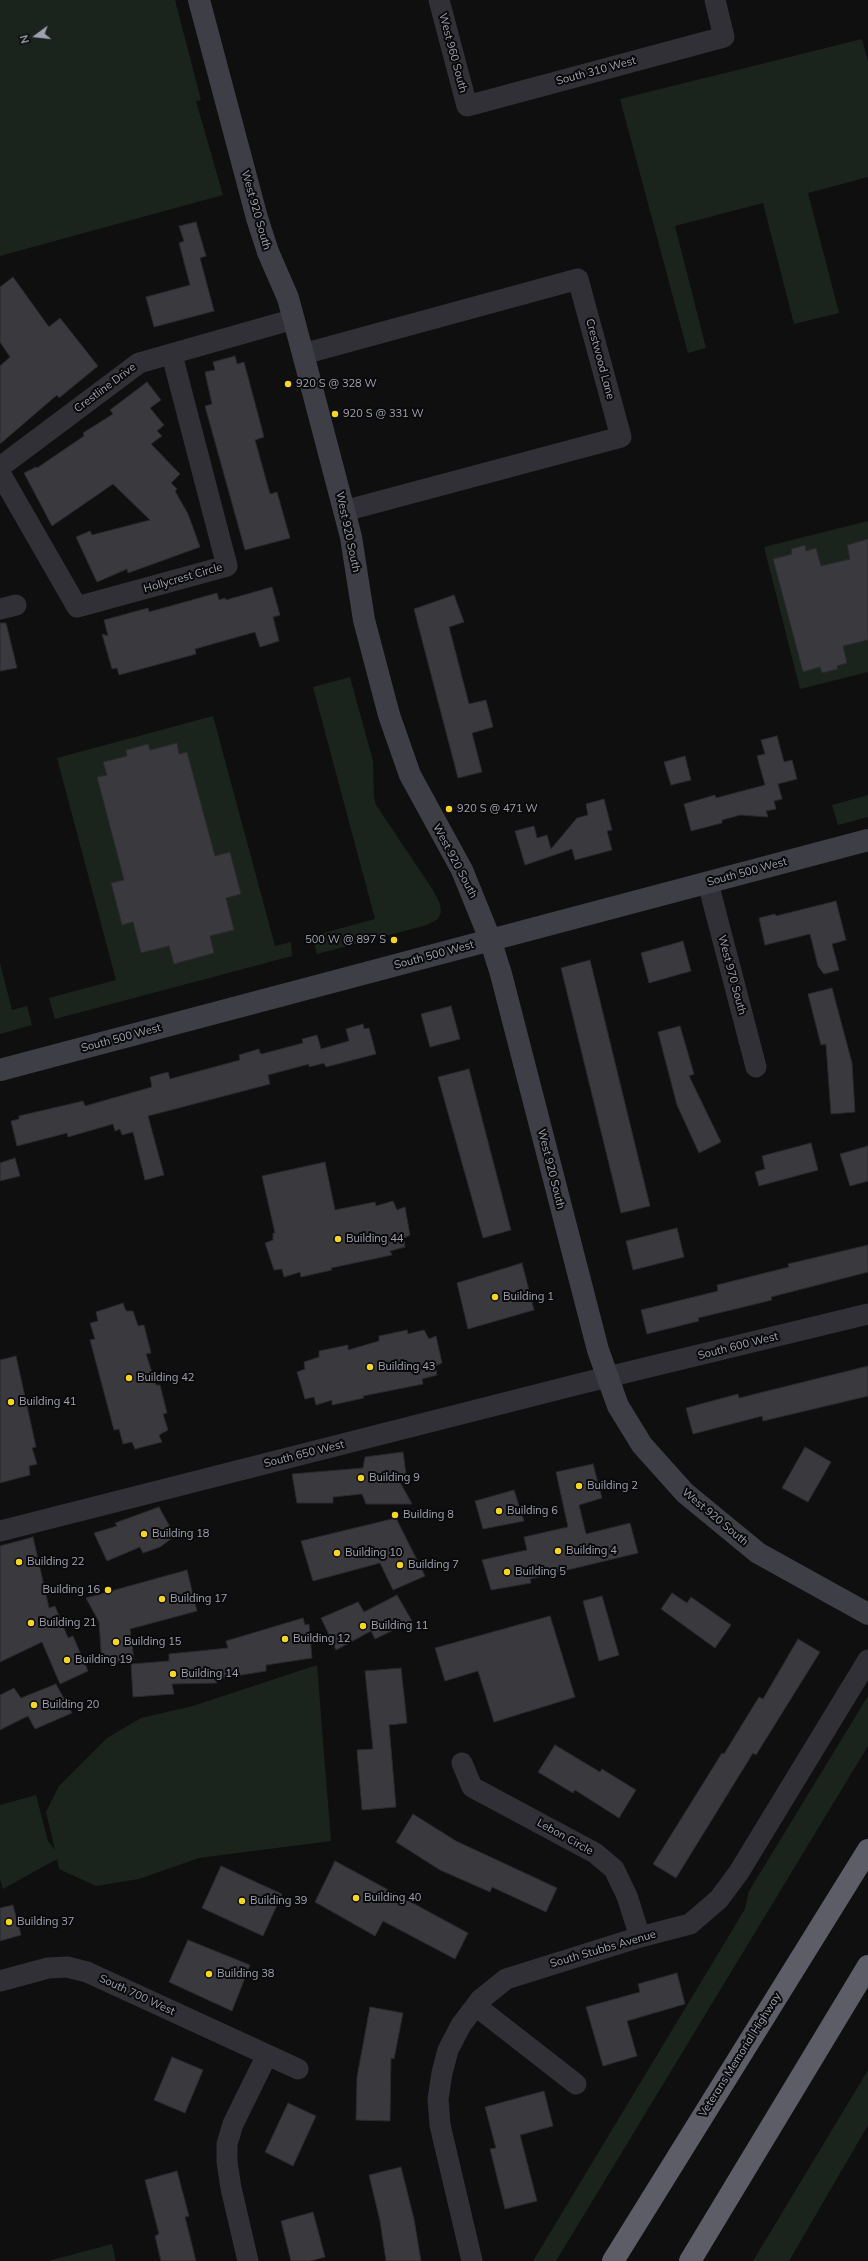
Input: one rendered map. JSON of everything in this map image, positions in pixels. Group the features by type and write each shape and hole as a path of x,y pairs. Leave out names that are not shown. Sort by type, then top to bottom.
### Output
{"highway":[{"name":"Veterans Memorial Highway","path":"613,2261 868,1850"},
{"path":"690,2261 868,1966"}],"street":[{"name":"West 920 South","path":"199,0 258,224 288,298 304,354 355,555 364,620 402,756 419,795 462,870 490,940 501,974 598,1350 618,1406 642,1445 685,1493 758,1553 868,1614"},
{"name":"West 960 South","path":"439,0 468,106"},
{"name":"South 310 West","path":"468,106 724,37 715,0"},
{"name":"Crestwood Lane","path":"304,354 578,279 621,437 344,511"},
{"name":"Crestline Drive","path":"0,468 139,363 172,355 294,319"},
{"name":"Hollycrest Circle","path":"0,473 77,607 227,566 172,355"},
{"name":"South 500 West","path":"0,1070 868,840"},
{"name":"West 970 South","path":"708,883 756,1067"},
{"name":"South 600 West","path":"608,1378 868,1314"},
{"name":"South 650 West","path":"0,1531 608,1378"},
{"name":"South Stubbs Avenue","path":"472,2261 440,2125 438,2099 442,2073 448,2050 461,2025 476,2006 506,1978 640,1937 690,1924 719,1899 739,1872 868,1660"},
{"name":"Lebon Circle","path":"462,1762 472,1786 595,1853 614,1869 627,1896 640,1937"},
{"name":"South 700 West","path":"0,1981 48,1968 67,1967 87,1972 298,2069"},
{"path":"476,2006 576,2084"},
{"path":"248,2261 230,2188 226,2162 227,2144 233,2124 267,2055"}],"shaded area":[{"path":"0,0 175,0 201,100 196,101 223,195 0,256"},
{"path":"862,39 868,61 868,177 808,193 839,313 794,324 763,203 675,226 706,348 688,353 620,99"},
{"path":"868,521 868,672 800,689 764,547"},
{"path":"350,677 373,761 374,798 376,805 433,890 440,904 441,912 438,919 427,925 317,954 312,936 375,919 313,687"},
{"path":"213,716 275,946 291,942 292,956 55,1019 49,998 116,980 57,758"},
{"path":"868,795 868,817 838,825 832,805"},
{"path":"0,963 12,1010 27,1006 32,1025 0,1034"},
{"path":"317,1665 331,1841 199,1858 139,1879 96,1886 59,1869 57,1859 3,1889 0,1879 0,1805 36,1795 48,1841 55,1850 46,1812 59,1786 107,1738 141,1718 193,1706"},
{"path":"868,1696 868,1746 556,2261 533,2261 745,1909 749,1891"},
{"path":"868,2070 868,2125 789,2261 753,2261"},
{"path":"112,2244 116,2261 48,2261"}],"building":[{"path":"196,222 206,256 200,258 214,311 154,327 146,297 190,285 179,243 184,241 179,226"},
{"path":"13,277 49,327 60,318 98,366 59,398 57,395 0,444 0,366 10,357 0,342 0,287"},
{"path":"235,356 237,364 244,362 264,437 255,440 270,494 277,492 290,538 245,550 205,406 212,404 205,372 215,370 213,362"},
{"path":"147,382 161,400 150,408 164,425 157,431 162,436 151,444 180,474 171,483 177,489 175,491 188,514 200,547 128,573 127,569 97,582 76,537 90,531 92,535 150,520 113,484 52,526 24,473 36,467 37,468 84,436 83,433 113,414 110,410"},
{"path":"868,539 868,640 843,646 847,663 837,666 838,669 822,673 820,667 803,672 773,559 792,554 791,549 805,545 806,551 816,548 821,566 850,559 847,545"},
{"path":"272,587 280,615 273,617 279,641 260,647 255,632 195,649 196,654 119,675 117,668 112,669 102,634 108,636 104,620 148,608 149,612 217,593 219,600 225,598 226,600"},
{"path":"454,595 464,622 449,627 469,704 486,700 493,727 472,733 482,772 458,778 414,609"},
{"path":"0,623 6,623 17,668 0,671"},
{"path":"777,736 784,762 792,760 797,779 778,784 782,799 774,801 776,809 766,811 768,817 740,815 722,820 722,823 691,831 684,804 715,795 716,798 765,785 757,756 765,754 761,740"},
{"path":"177,743 179,754 187,752 215,856 230,852 241,894 226,898 234,930 210,936 214,953 174,964 169,946 141,953 133,922 122,925 111,883 124,880 97,777 107,775 103,762 127,756 126,750 148,744 150,750"},
{"path":"685,756 691,780 671,785 664,762"},
{"path":"604,799 612,830 607,831 612,850 575,860 572,849 525,865 515,831 534,826 537,838 547,835 551,849 577,818 588,815 586,804"},
{"path":"836,901 846,940 832,944 839,970 824,974 818,966 810,934 765,945 759,918 775,914 776,916"},
{"path":"683,941 691,971 649,983 641,953"},
{"path":"590,960 650,1206 621,1213 561,968"},
{"path":"832,988 852,1063 855,1112 831,1114 826,1044 821,1045 808,994"},
{"path":"451,1006 460,1039 430,1047 421,1014"},
{"path":"363,1024 364,1029 369,1028 376,1054 326,1067 324,1063 309,1067 309,1064 268,1075 270,1084 148,1116 164,1175 145,1180 133,1132 122,1135 120,1129 115,1131 113,1124 68,1137 67,1133 17,1146 11,1121 19,1119 19,1116 83,1101 85,1106 152,1087 150,1077 168,1072 170,1079 240,1060 239,1055 259,1049 260,1053 262,1054 303,1043 302,1039 317,1035 321,1049 349,1041 346,1029"},
{"path":"680,1026 694,1074 689,1076 721,1142 699,1153 677,1105 658,1032"},
{"path":"469,1069 511,1230 483,1238 438,1077"},
{"path":"811,1143 818,1170 759,1186 755,1172 765,1169 762,1156"},
{"path":"868,1146 868,1181 850,1186 840,1154"},
{"path":"15,1158 20,1176 0,1181 0,1163"},
{"name":"Building 44","path":"325,1162 335,1210 375,1202 376,1206 393,1201 397,1210 405,1207 410,1235 404,1238 405,1247 390,1251 392,1255 331,1268 332,1270 301,1277 300,1272 284,1277 282,1269 274,1270 265,1243 273,1240 273,1233 275,1233 262,1176"},
{"path":"677,1228 684,1257 633,1270 626,1241"},
{"path":"868,1245 868,1272 771,1297 772,1300 698,1318 699,1321 647,1334 641,1310 718,1291 717,1285 789,1267 788,1264"},
{"name":"Building 1","path":"522,1263 534,1310 468,1329 457,1283"},
{"name":"Building 42","path":"123,1303 126,1311 133,1311 138,1326 144,1325 151,1353 146,1354 156,1385 160,1385 167,1413 163,1414 168,1430 159,1435 162,1442 135,1449 132,1442 123,1444 119,1429 114,1430 90,1340 95,1339 90,1323 98,1321 96,1312"},
{"name":"Building 43","path":"407,1330 408,1334 424,1330 429,1339 436,1336 442,1363 435,1366 437,1375 422,1379 423,1384 363,1396 364,1398 332,1405 332,1400 316,1405 314,1397 305,1399 297,1372 305,1369 304,1362 319,1357 319,1351 348,1345 348,1350 379,1341 379,1336"},
{"name":"Building 41","path":"16,1356 36,1447 32,1448 37,1464 29,1466 30,1475 0,1483 0,1360"},
{"path":"868,1366 868,1396 763,1421 762,1416 693,1434 686,1408 738,1394 739,1398"},
{"path":"805,1447 831,1462 808,1502 782,1488"},
{"name":"Building 9","path":"403,1452 407,1481 400,1482 412,1504 366,1504 362,1494 333,1497 333,1503 297,1503 292,1474 363,1468 365,1457"},
{"path":"593,1464 602,1498 579,1505 586,1534 630,1523 638,1553 530,1579 531,1583 491,1590 482,1560 527,1550 524,1537 568,1527 556,1472"},
{"name":"Building 6","path":"514,1490 524,1521 483,1529 475,1501"},
{"name":"Building 18","path":"159,1507 175,1536 160,1547 143,1553 140,1547 107,1561 94,1533 117,1526 115,1523"},
{"path":"396,1518 425,1576 393,1590 380,1563 313,1581 301,1541"},
{"path":"33,1537 49,1608 55,1606 68,1638 73,1636 88,1671 60,1684 42,1642 0,1662 0,1546"},
{"path":"187,1570 197,1611 130,1629 134,1660 102,1664 99,1622 86,1598"},
{"path":"672,1593 687,1603 691,1597 731,1625 715,1648 661,1609"},
{"name":"Building 11","path":"397,1595 412,1621 375,1639 371,1631 336,1650 321,1618 358,1602 364,1612"},
{"path":"602,1596 619,1655 599,1661 583,1601"},
{"path":"550,1616 575,1697 494,1722 478,1671 445,1681 435,1648"},
{"path":"303,1618 305,1625 309,1624 312,1658 266,1665 266,1671 216,1679 217,1683 172,1684 174,1694 133,1697 131,1664 169,1661 169,1654 228,1648 226,1641"},
{"path":"798,1639 820,1652 756,1755 753,1753 676,1878 653,1864 722,1753 724,1754 759,1697 763,1699"},
{"path":"401,1668 407,1723 389,1725 396,1807 362,1810 357,1750 373,1749 365,1671"},
{"name":"Building 20","path":"56,1684 72,1713 35,1729 28,1716 0,1730 0,1695 14,1688 21,1698"},
{"path":"555,1745 600,1772 602,1769 636,1790 619,1818 575,1790 573,1793 538,1772"},
{"path":"413,1814 456,1841 557,1888 546,1912 492,1887 490,1892 440,1870 396,1842"},
{"path":"335,1861 468,1933 455,1959 383,1921 375,1936 315,1902"},
{"name":"Building 39","path":"221,1866 282,1894 263,1936 202,1908"},
{"name":"Building 37","path":"13,1905 21,1935 0,1941 0,1908"},
{"name":"Building 38","path":"188,1940 250,1965 232,2011 169,1982"},
{"path":"677,1973 685,2004 627,2021 637,2056 603,2066 586,2007 640,1992 638,1984"},
{"path":"370,2007 403,2013 394,2059 391,2058 390,2121 356,2120 357,2077"},
{"path":"172,2057 203,2070 185,2113 154,2100"},
{"path":"544,2091 553,2126 520,2135 537,2201 505,2209 490,2149 496,2148 485,2107"},
{"path":"288,2103 316,2116 293,2166 265,2152"},
{"path":"401,2167 414,2219 421,2261 386,2261 380,2221 369,2175"},
{"path":"177,2171 189,2216 185,2217 196,2261 161,2261 155,2236 159,2234 145,2180"},
{"path":"313,2212 325,2257 310,2261 291,2261 281,2221"}],"place":[{"name":"920 S @ 328 W","path":"288,384"},
{"name":"920 S @ 331 W","path":"335,414"},
{"name":"920 S @ 471 W","path":"449,809"},
{"name":"500 W @ 897 S","path":"394,940"},
{"name":"Building 44","path":"338,1239"},
{"name":"Building 1","path":"495,1297"},
{"name":"Building 43","path":"370,1367"},
{"name":"Building 42","path":"129,1378"},
{"name":"Building 41","path":"11,1402"},
{"name":"Building 9","path":"361,1478"},
{"name":"Building 2","path":"579,1486"},
{"name":"Building 6","path":"499,1511"},
{"name":"Building 8","path":"395,1515"},
{"name":"Building 18","path":"144,1534"},
{"name":"Building 4","path":"558,1551"},
{"name":"Building 10","path":"337,1553"},
{"name":"Building 22","path":"19,1562"},
{"name":"Building 7","path":"400,1565"},
{"name":"Building 5","path":"507,1572"},
{"name":"Building 16","path":"108,1590"},
{"name":"Building 17","path":"162,1599"},
{"name":"Building 21","path":"31,1623"},
{"name":"Building 11","path":"363,1626"},
{"name":"Building 12","path":"285,1639"},
{"name":"Building 15","path":"116,1642"},
{"name":"Building 19","path":"67,1660"},
{"name":"Building 14","path":"173,1674"},
{"name":"Building 20","path":"34,1705"},
{"name":"Building 40","path":"356,1898"},
{"name":"Building 39","path":"242,1901"},
{"name":"Building 37","path":"9,1922"},
{"name":"Building 38","path":"209,1974"}]}
